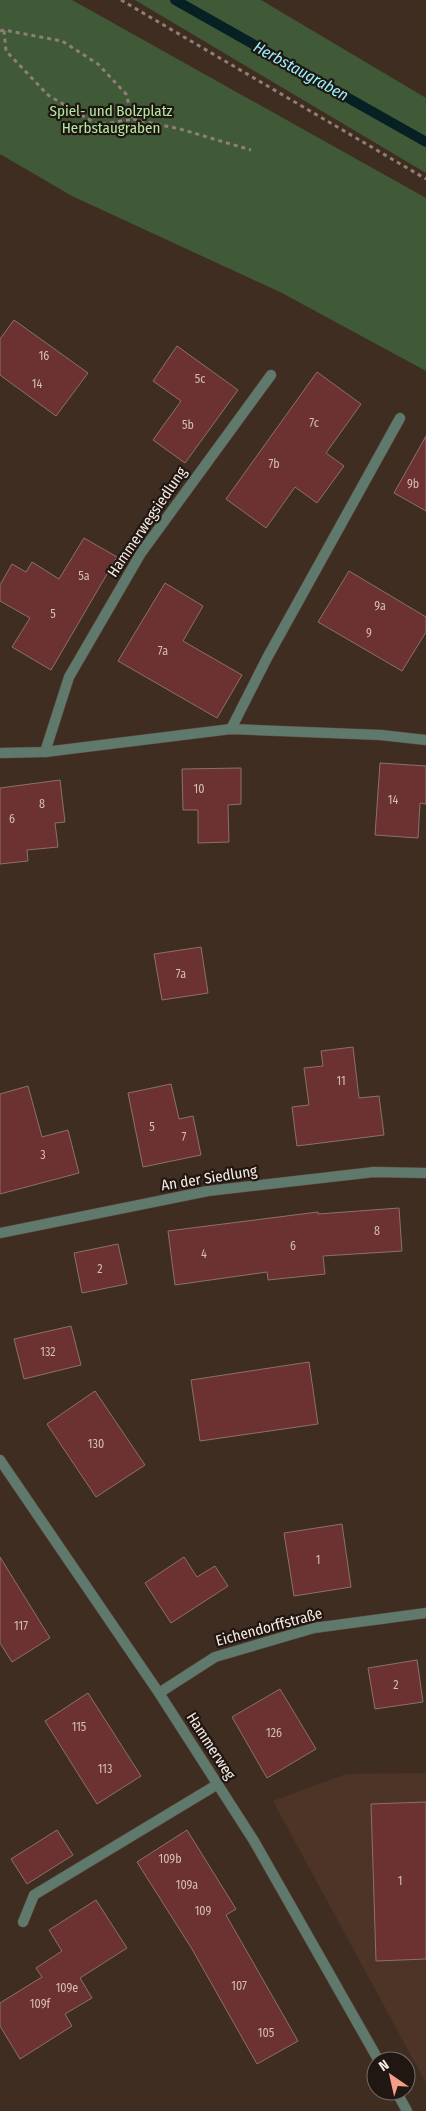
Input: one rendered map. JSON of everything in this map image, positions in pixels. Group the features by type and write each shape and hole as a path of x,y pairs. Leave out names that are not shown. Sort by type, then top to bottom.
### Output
{"street":[{"name":"Hammerwegsiedlung","path":"45,752 69,677 140,553 270,374"},
{"path":"231,729 267,658 400,418"},
{"path":"0,753 45,752 231,729 381,735 426,740"},
{"name":"An der Siedlung","path":"0,1233 208,1191 374,1172 426,1173"},
{"name":"Hammerweg","path":"0,1460 159,1693 254,1841 372,2051"},
{"name":"Eichendorffstraße","path":"159,1693 214,1657 314,1628 426,1613"},
{"path":"23,1922 34,1895 218,1784"}],"path":[{"path":"121,0 426,179"},
{"path":"133,119 126,94 98,64 62,42 2,30 6,51 48,95 98,125 133,119 180,129 251,150"}],"shaded area":[{"path":"426,1773 426,2083 416,2065 416,2051 409,2051 273,1801 346,1774"}],"green space":[{"name":"Spiel- und Bolzplatz Herbstaugraben","path":"0,0 72,0 426,198 426,371 282,293 72,196 0,154"},
{"path":"135,0 261,0 426,98 426,173"}],"building":[{"path":"14,320 88,373 56,416 0,375 0,339"},
{"path":"177,346 238,390 185,463 153,440 181,401 153,381"},
{"path":"317,372 361,404 326,453 344,466 317,503 295,487 266,528 226,499"},
{"path":"426,436 426,511 394,493"},
{"path":"84,538 117,557 51,670 12,647 30,618 0,601 0,585 12,564 26,572 32,562 59,579"},
{"path":"349,571 426,617 426,632 402,671 318,622"},
{"path":"165,583 203,606 183,641 242,675 217,718 118,661"},
{"path":"380,763 426,766 426,804 420,803 418,838 375,835"},
{"path":"241,768 241,804 228,805 229,842 198,843 198,810 183,810 182,769"},
{"path":"60,780 65,822 55,823 58,847 27,850 28,861 0,864 0,788"},
{"path":"201,947 208,993 162,1000 154,954"},
{"path":"353,1047 359,1098 379,1096 384,1135 297,1146 292,1107 309,1105 304,1068 323,1066 321,1051"},
{"path":"171,1084 179,1119 193,1116 201,1155 143,1167 128,1093"},
{"path":"28,1086 42,1137 68,1130 79,1173 0,1194 0,1094"},
{"path":"399,1208 402,1251 323,1256 325,1274 268,1280 267,1272 175,1285 168,1231 318,1212 318,1214"},
{"path":"118,1244 127,1284 82,1293 74,1253"},
{"path":"71,1326 81,1365 24,1379 14,1339"},
{"path":"309,1362 318,1424 200,1441 191,1380"},
{"path":"95,1391 145,1465 96,1497 47,1424"},
{"path":"342,1524 351,1587 294,1596 284,1533"},
{"path":"0,1557 50,1638 12,1662 0,1643"},
{"path":"184,1557 197,1577 215,1566 228,1586 171,1623 145,1583"},
{"path":"417,1660 423,1702 375,1709 368,1668"},
{"path":"280,1689 316,1749 267,1778 232,1717"},
{"path":"88,1693 141,1776 97,1804 45,1721"},
{"path":"426,1802 426,1959 376,1961 371,1804"},
{"path":"57,1830 73,1855 27,1884 11,1859"},
{"path":"187,1830 236,1909 226,1915 298,2041 257,2064 192,1949 137,1862"},
{"path":"96,1900 127,1948 80,1978 92,1998 65,2014 72,2026 20,2059 0,2026 0,2003 42,1977 36,1968 62,1951 49,1930"}],"waterway":[{"name":"Herbstaugraben","path":"175,0 426,142"}]}
